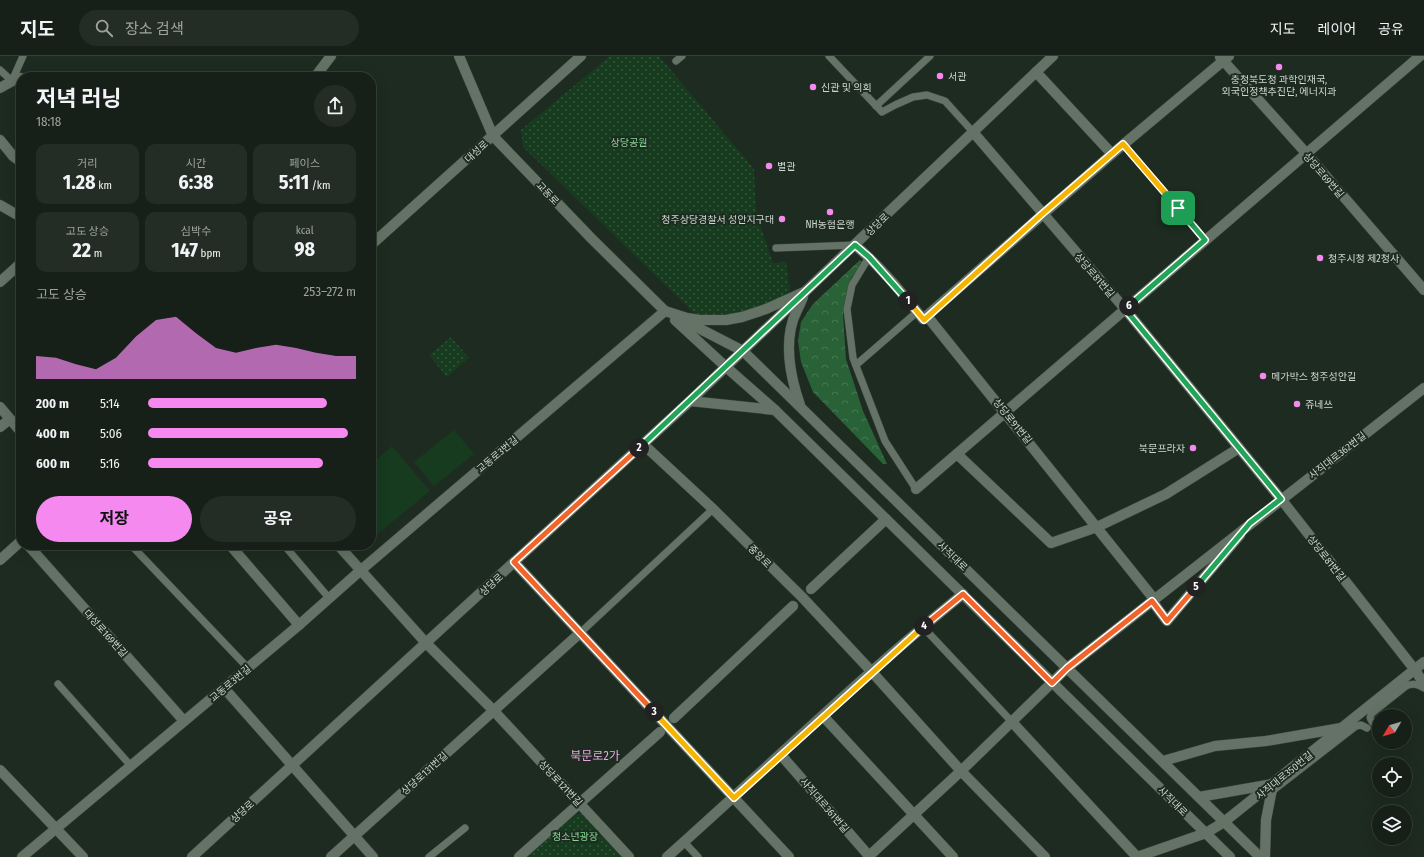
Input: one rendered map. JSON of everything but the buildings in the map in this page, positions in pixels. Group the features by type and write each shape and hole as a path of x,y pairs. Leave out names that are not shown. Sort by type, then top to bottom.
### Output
{"street":[{"path":"319,72 331,56"},
{"name":"교동로","path":"459,56 493,136 592,239 665,311 726,367"},
{"name":"대성로","path":"376,241 581,56"},
{"name":"상당로","path":"192,857 690,402 1052,56"},
{"path":"916,490 1420,56"},
{"name":"상당로69번길","path":"1123,144 1224,57 1424,290"},
{"path":"1036,72 1112,154"},
{"path":"0,88 16,80"},
{"name":"상당로81번길","path":"973,132 1125,309 1281,499 1415,670 1424,684"},
{"path":"0,140 16,158"},
{"path":"927,316 1123,144"},
{"path":"0,205 16,214"},
{"name":"상당로91번길","path":"855,245 869,257 897,287 924,320 927,316 1006,412 1153,600"},
{"path":"0,282 16,268"},
{"path":"665,311 687,318 700,320 726,320 742,317 766,309 806,291"},
{"path":"801,407 792,380 790,334 793,320 806,291"},
{"name":"교동로","path":"665,311 743,351"},
{"name":"교동로3번길","path":"22,857 299,625 361,570 665,311"},
{"name":"사직대로","path":"743,351 1260,857"},
{"name":"사직대로","path":"726,367 775,410 1230,857"},
{"name":"사직대로362번길","path":"1067,668 1424,388"},
{"path":"690,402 775,410"},
{"path":"0,407 16,426"},
{"path":"0,427 10,419"},
{"name":"중앙로","path":"643,444 713,509 802,598 872,672"},
{"path":"957,454 1050,543 1097,527 1166,494 1238,448"},
{"path":"811,589 886,519"},
{"name":"사직대로362번길","path":"1153,600 1167,621 1250,523"},
{"path":"0,560 16,546"},
{"name":"대성로169번길","path":"32,550 184,721"},
{"path":"234,550 299,625"},
{"name":"상당로121번길","path":"343,550 426,643 493,710 629,857"},
{"path":"514,562 789,857"},
{"path":"667,857 872,672 963,594"},
{"path":"674,718 793,606"},
{"path":"493,710 580,633"},
{"name":"사직대로350번길","path":"1137,857 1206,833 1224,822 1272,788 1343,727 1424,662"},
{"name":"사직대로361번길","path":"780,755 869,857 961,771 1067,668"},
{"path":"872,672 961,771 1045,857"},
{"path":"224,688 373,857"},
{"name":"상당로131번길","path":"331,857 493,710"},
{"path":"823,716 953,857"},
{"path":"1012,722 1137,857"},
{"name":"사직대로350번길","path":"1163,761 1215,746 1266,741 1343,727"},
{"path":"519,857 660,732"},
{"path":"0,770 84,857"},
{"path":"1199,797 1272,788 1266,820 1264,857"}],"lane":[{"path":"19,72 23,56"},
{"path":"829,56 882,112 913,96 927,95 945,101 973,132"},
{"path":"876,106 929,56"},
{"path":"0,70 16,78"},
{"path":"1123,144 1205,240"},
{"path":"776,248 855,245"},
{"path":"869,257 852,285 847,309 853,358 885,441 916,490"},
{"path":"856,365 917,312"},
{"path":"580,633 713,509"},
{"path":"136,550 248,668"},
{"path":"288,550 329,598"},
{"path":"923,627 1012,722"},
{"path":"1272,788 1356,726 1370,726 1370,716 1372,712 1406,686 1412,683 1419,684 1424,688"},
{"path":"58,684 131,766"},
{"path":"429,857 465,828"},
{"path":"684,842 698,857"}],"green space":[{"name":"상당공원","path":"610,56 659,56 754,169 756,214 773,263 786,262 790,291 756,309 731,315 706,316 694,313 523,147 521,130"},
{"path":"860,260 863,263 851,278 843,314 846,359 863,411 887,464 883,464 813,392 801,362 798,341 801,322 813,304"},
{"path":"451,337 469,358 447,377 429,355"},
{"path":"454,430 474,454 434,486 414,462"},
{"path":"392,446 430,491 376,535 376,460"},
{"name":"청소년광장","path":"582,813 625,857 522,857 567,816"}],"place":[{"name":"충청북도청 과학인재국, 외국인정책추진단, 에너지과","path":"1279,67"},
{"name":"서관","path":"940,76"},
{"name":"신관 및 의회","path":"813,87"},
{"name":"별관","path":"769,166"},
{"name":"NH농협은행","path":"830,212"},
{"name":"청주상당경찰서 성안지구대","path":"782,219"},
{"name":"청주시청 제2청사","path":"1320,258"},
{"name":"메가박스 청주성안길","path":"1263,376"},
{"name":"쥬네쓰","path":"1297,404"},
{"name":"북문프라자","path":"1193,448"}],"district":[{"name":"북문로2가","path":"595,756"}],"route":[{"path":"1123,144 1178,208 1205,240 1125,309 1281,499 1250,523 1167,621 1152,601 1067,668 1052,683 963,594 872,672 734,798 514,562 690,402 855,245 869,257 897,287 924,320 1042,214 1123,144"}]}
